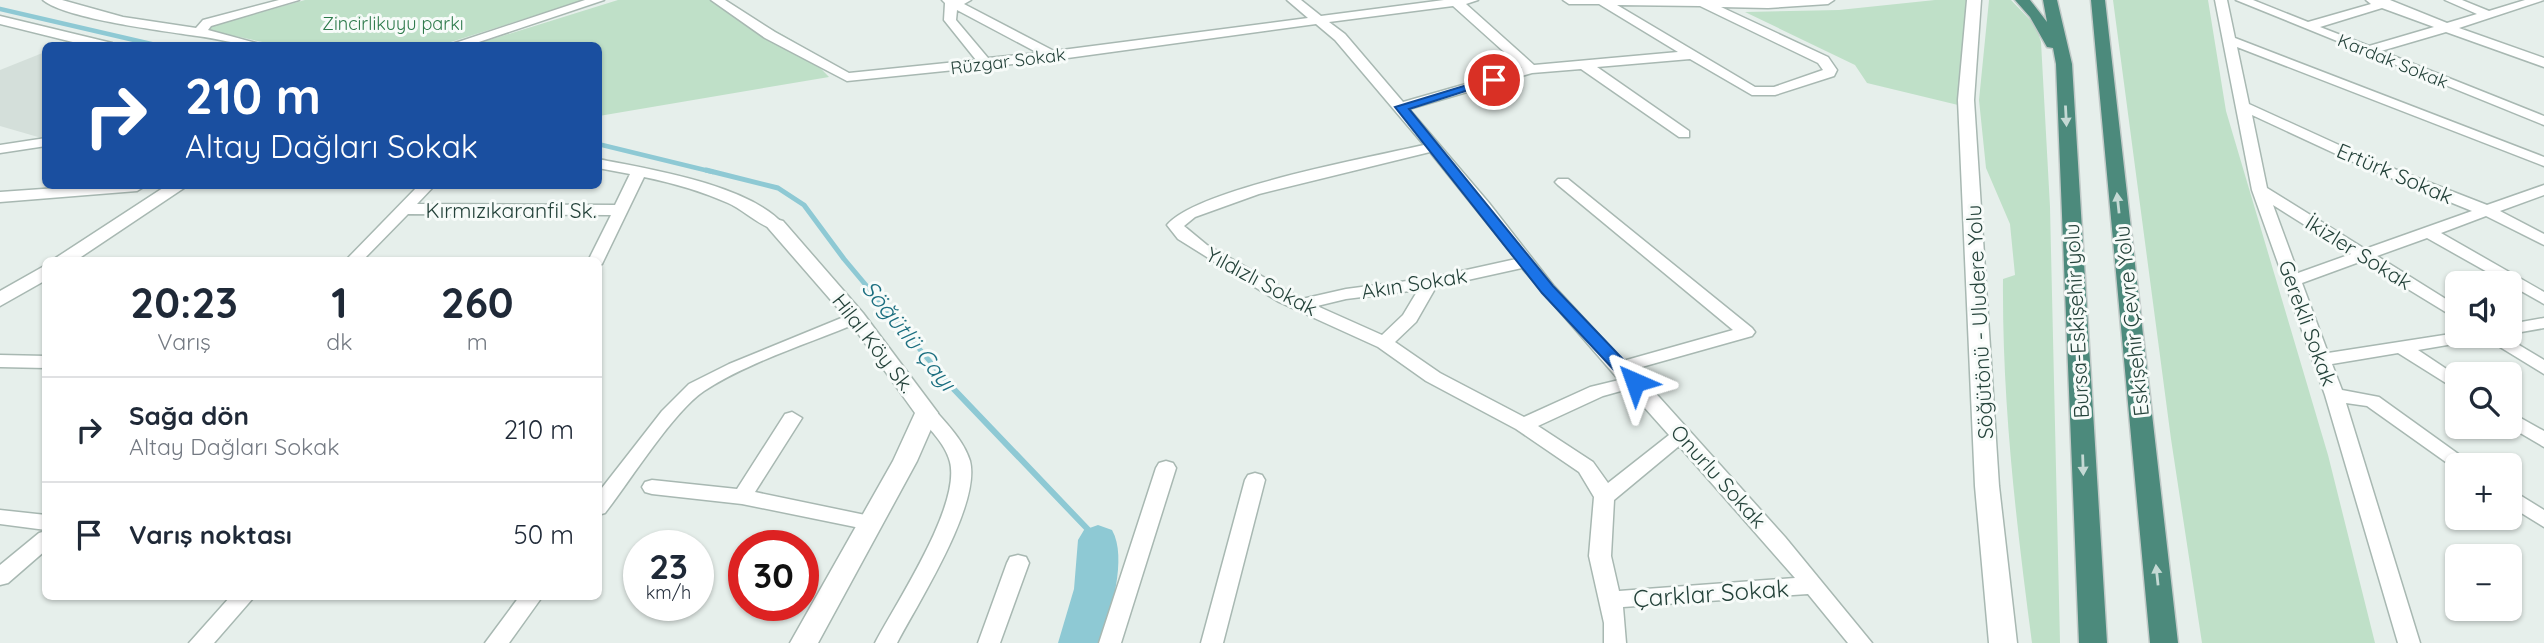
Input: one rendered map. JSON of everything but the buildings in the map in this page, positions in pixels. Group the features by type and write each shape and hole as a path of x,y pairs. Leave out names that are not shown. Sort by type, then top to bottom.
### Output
{"highway":[{"path":"2022,0 2036,15 2064,64"},
{"name":"Bursa-Eskişehir yolu","path":"2050,0 2064,64 2092,643"},
{"name":"Eskişehir Çevre Yolu","path":"2098,0 2164,643"}],"street":[{"path":"49,0 97,16 243,42"},
{"path":"198,32 207,23 293,0"},
{"path":"465,42 598,0"},
{"name":"Rüzgar Sokak","path":"717,0 770,35 847,77 986,64 1472,0"},
{"path":"1569,0 1703,3 1828,0"},
{"name":"Söğütönü - Uludere Yolu","path":"1974,0 1966,100 1987,486 2003,643"},
{"name":"Gerekli Sokak","path":"2221,0 2227,39 2246,107 2260,190 2334,396 2409,643"},
{"name":"Kardak Sokak","path":"2242,0 2544,121"},
{"path":"2309,26 2377,2 2397,0"},
{"path":"2451,0 2487,14"},
{"path":"986,64 950,20 955,1 1053,55"},
{"path":"2368,51 2529,1 2544,9"},
{"name":"Onurlu Sokak","path":"1300,2 1340,37 1434,147 1547,289 1635,382 1861,643"},
{"path":"1456,2 1531,69"},
{"path":"1604,2 1752,91 1775,91 1830,70 1823,60 1703,3"},
{"path":"2377,2 2543,63"},
{"path":"0,20 91,42"},
{"path":"2227,39 2544,162"},
{"path":"1401,107 1531,69 1692,55"},
{"path":"1584,65 1684,134"},
{"name":"Ertürk Sokak","path":"2246,107 2369,164 2487,211 2544,240"},
{"path":"0,149 42,143"},
{"name":"Yıldızlı Sokak","path":"1434,147 1216,202 1179,219 1175,225 1184,236 1201,248 1301,305 1384,343 1433,377 1523,425 1586,467 1597,481 1604,497"},
{"name":"Hilal Köy Sk.","path":"602,164 706,188 751,206 776,225 856,317 927,413 905,461 804,643"},
{"path":"598,257 639,172"},
{"path":"1563,182 1746,332 1621,367"},
{"path":"0,197 100,189"},
{"path":"67,257 173,189"},
{"path":"357,257 423,189"},
{"name":"İkizler Sokak","path":"2260,190 2445,306"},
{"path":"2293,281 2544,190"},
{"name":"Kırmızıkaranfil Sk.","path":"403,209 619,210"},
{"path":"2428,232 2544,299"},
{"name":"Akın Sokak","path":"1301,305 1346,294 1430,283 1526,262"},
{"path":"0,300 42,274"},
{"path":"1384,343 1410,318 1430,283"},
{"path":"602,503 669,415 696,388 735,368 856,317"},
{"path":"2522,327 2544,323"},
{"path":"2322,360 2445,341"},
{"path":"2402,348 2445,376"},
{"path":"2511,348 2544,368"},
{"path":"0,361 42,362"},
{"path":"1523,425 1597,391 1635,382"},
{"path":"2334,396 2372,401 2446,453"},
{"path":"886,643 946,530 959,487 961,465 952,446 927,413"},
{"path":"742,497 792,418"},
{"path":"2522,426 2544,440"},
{"path":"1610,600 1600,555 1604,497 1656,452 1682,435"},
{"path":"1110,643 1166,468"},
{"path":"1212,643 1255,480"},
{"path":"652,487 742,497 870,523"},
{"path":"2522,504 2544,520"},
{"path":"0,517 42,522"},
{"path":"0,577 42,541"},
{"path":"989,643 1018,563"},
{"name":"Çarklar Sokak","path":"1615,643 1615,623 1610,600 1813,585"},
{"path":"200,643 240,600"},
{"path":"496,643 529,600"}],"shaded area":[{"path":"42,53 42,138 0,126 0,70"}],"green space":[{"name":"Zincirlikuyu parkı","path":"305,0 585,0 451,42 263,42 201,29"},
{"name":"Zincirlikuyu parkı","path":"618,0 721,0 794,41 829,77 602,115 602,42 483,42"},
{"path":"1935,0 1966,0 1958,105 1867,83 1855,65 1745,12 1839,10"},
{"path":"1989,0 2011,0 2036,26 2041,42 2050,207 2060,643 2032,643 2016,507 2003,325 2003,279 2015,275 2010,224 1986,168 1979,100"},
{"path":"2113,0 2208,0 2226,111 2328,455 2375,643 2202,643 2171,439"}],"waterway":[{"name":"Söğütlü Çayı","path":"0,9 143,42"},
{"name":"Söğütlü Çayı","path":"602,145 713,172"},
{"name":"Söğütlü Çayı","path":"706,170 778,188 804,205 844,259 948,383"},
{"name":"Söğütlü Çayı","path":"947,382 1098,540"},
{"name":"Söğütlü Çayı","path":"1080,643 1095,589 1098,540"}],"route":[{"path":"1494,80 1401,107 1547,289 1635,382"}]}
